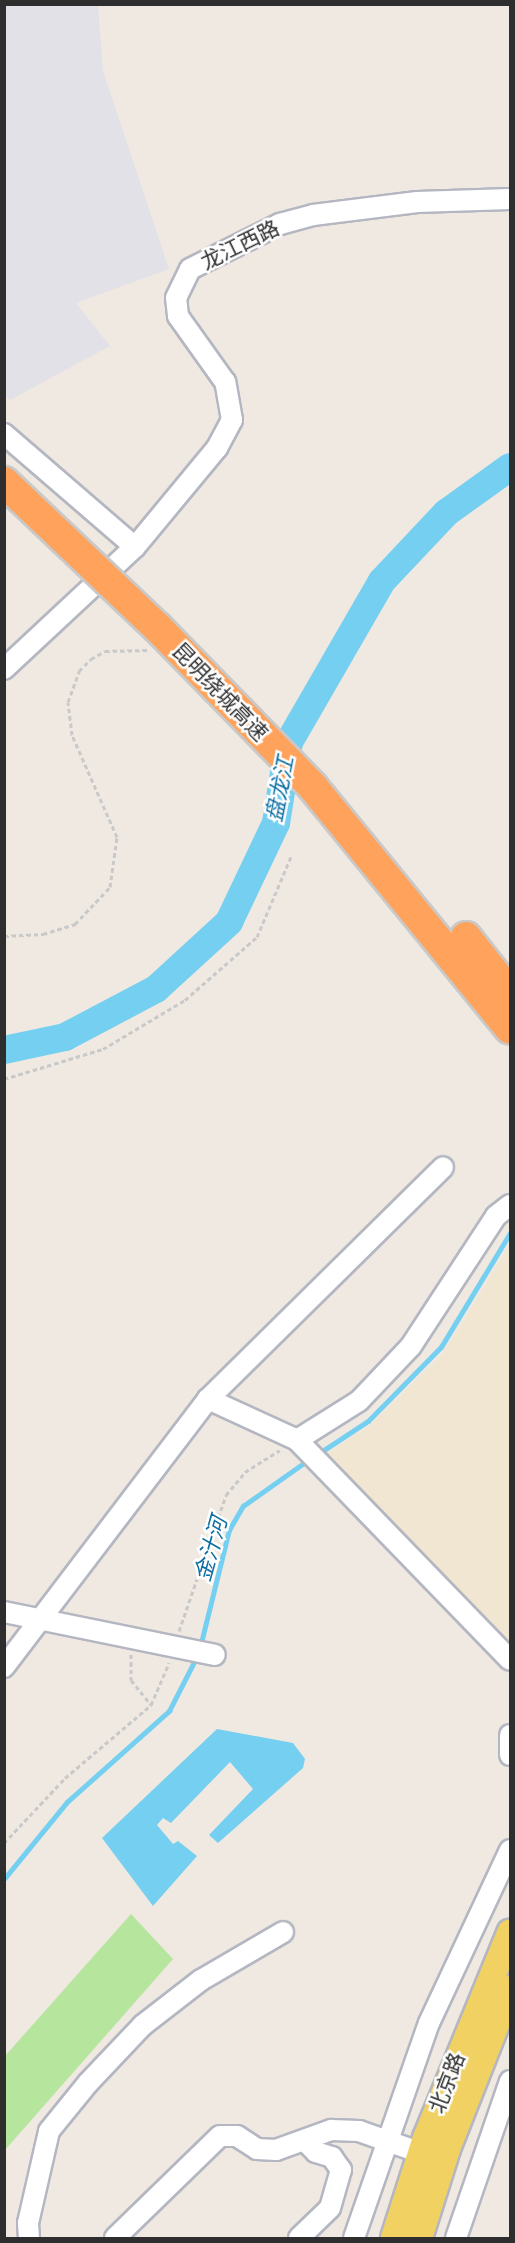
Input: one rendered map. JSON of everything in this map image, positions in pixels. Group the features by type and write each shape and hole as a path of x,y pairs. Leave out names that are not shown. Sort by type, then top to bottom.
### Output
{"highway":[{"name":"昆明绕城高速","path":"4,465 225,672 333,782 510,993"},
{"name":"昆明绕城高速","path":"4,482 157,627 312,786 510,1029"}],"main road":[{"name":"北京路","path":"394,2238 421,2153 510,1933"},
{"name":"北京路","path":"419,2238 447,2149 510,1989"}],"street":[{"name":"龙江西路","path":"4,669 135,547 216,448 232,420 225,382 178,316 176,298 190,269 280,224 313,215 417,202 510,199"},
{"path":"4,434 135,547"},
{"path":"4,1667 45,1620 208,1399 443,1167"},
{"path":"297,1440 359,1401 411,1346 496,1216 510,1205"},
{"path":"208,1399 297,1440 319,1462 358,1509 510,1660"},
{"path":"4,1612 215,1655"},
{"path":"510,1735 510,1755"},
{"path":"354,2238 387,2137 429,2024 510,1850"},
{"path":"29,2238 30,2212 49,2131 88,2083 143,2025 201,1980 283,1932"},
{"path":"456,2238 510,2082"},
{"path":"115,2238 220,2136 237,2136 257,2149 305,2141 331,2130 387,2137 421,2153"},
{"path":"299,2238 330,2208 341,2170 332,2157 316,2152 305,2141"}],"path":[{"path":"4,936 43,934 75,924 110,887 117,837 72,735 68,702 79,671 91,658 105,651 156,650"},
{"path":"4,1078 103,1049 186,1000 256,937 292,854"},
{"path":"4,1843 65,1778 151,1705 176,1648 225,1495 245,1472 297,1440"},
{"path":"131,1638 130,1680 151,1705"}],"shaded area":[{"path":"4,5 98,5 103,71 169,269 76,303 110,346 10,400 4,395"},
{"path":"510,1244 510,1647 325,1455 369,1426 443,1354"}],"green space":[{"path":"131,1914 173,1959 5,2150 5,2056"}],"water":[{"path":"217,1729 293,1743 305,1759 303,1768 218,1843 209,1835 253,1789 230,1762 171,1823 163,1818 157,1825 173,1844 178,1841 197,1856 153,1906 102,1838"}],"waterway":[{"name":"盘龙江","path":"4,1050 65,1037 156,989 229,922 276,823 289,742 382,581 446,513 510,467"},
{"name":"金汁河","path":"318,1454 368,1421 441,1347 510,1233"},
{"name":"金汁河","path":"200,1647 229,1530 243,1506 308,1460"},
{"name":"金汁河","path":"4,1879 67,1802 169,1711 196,1658"}]}
